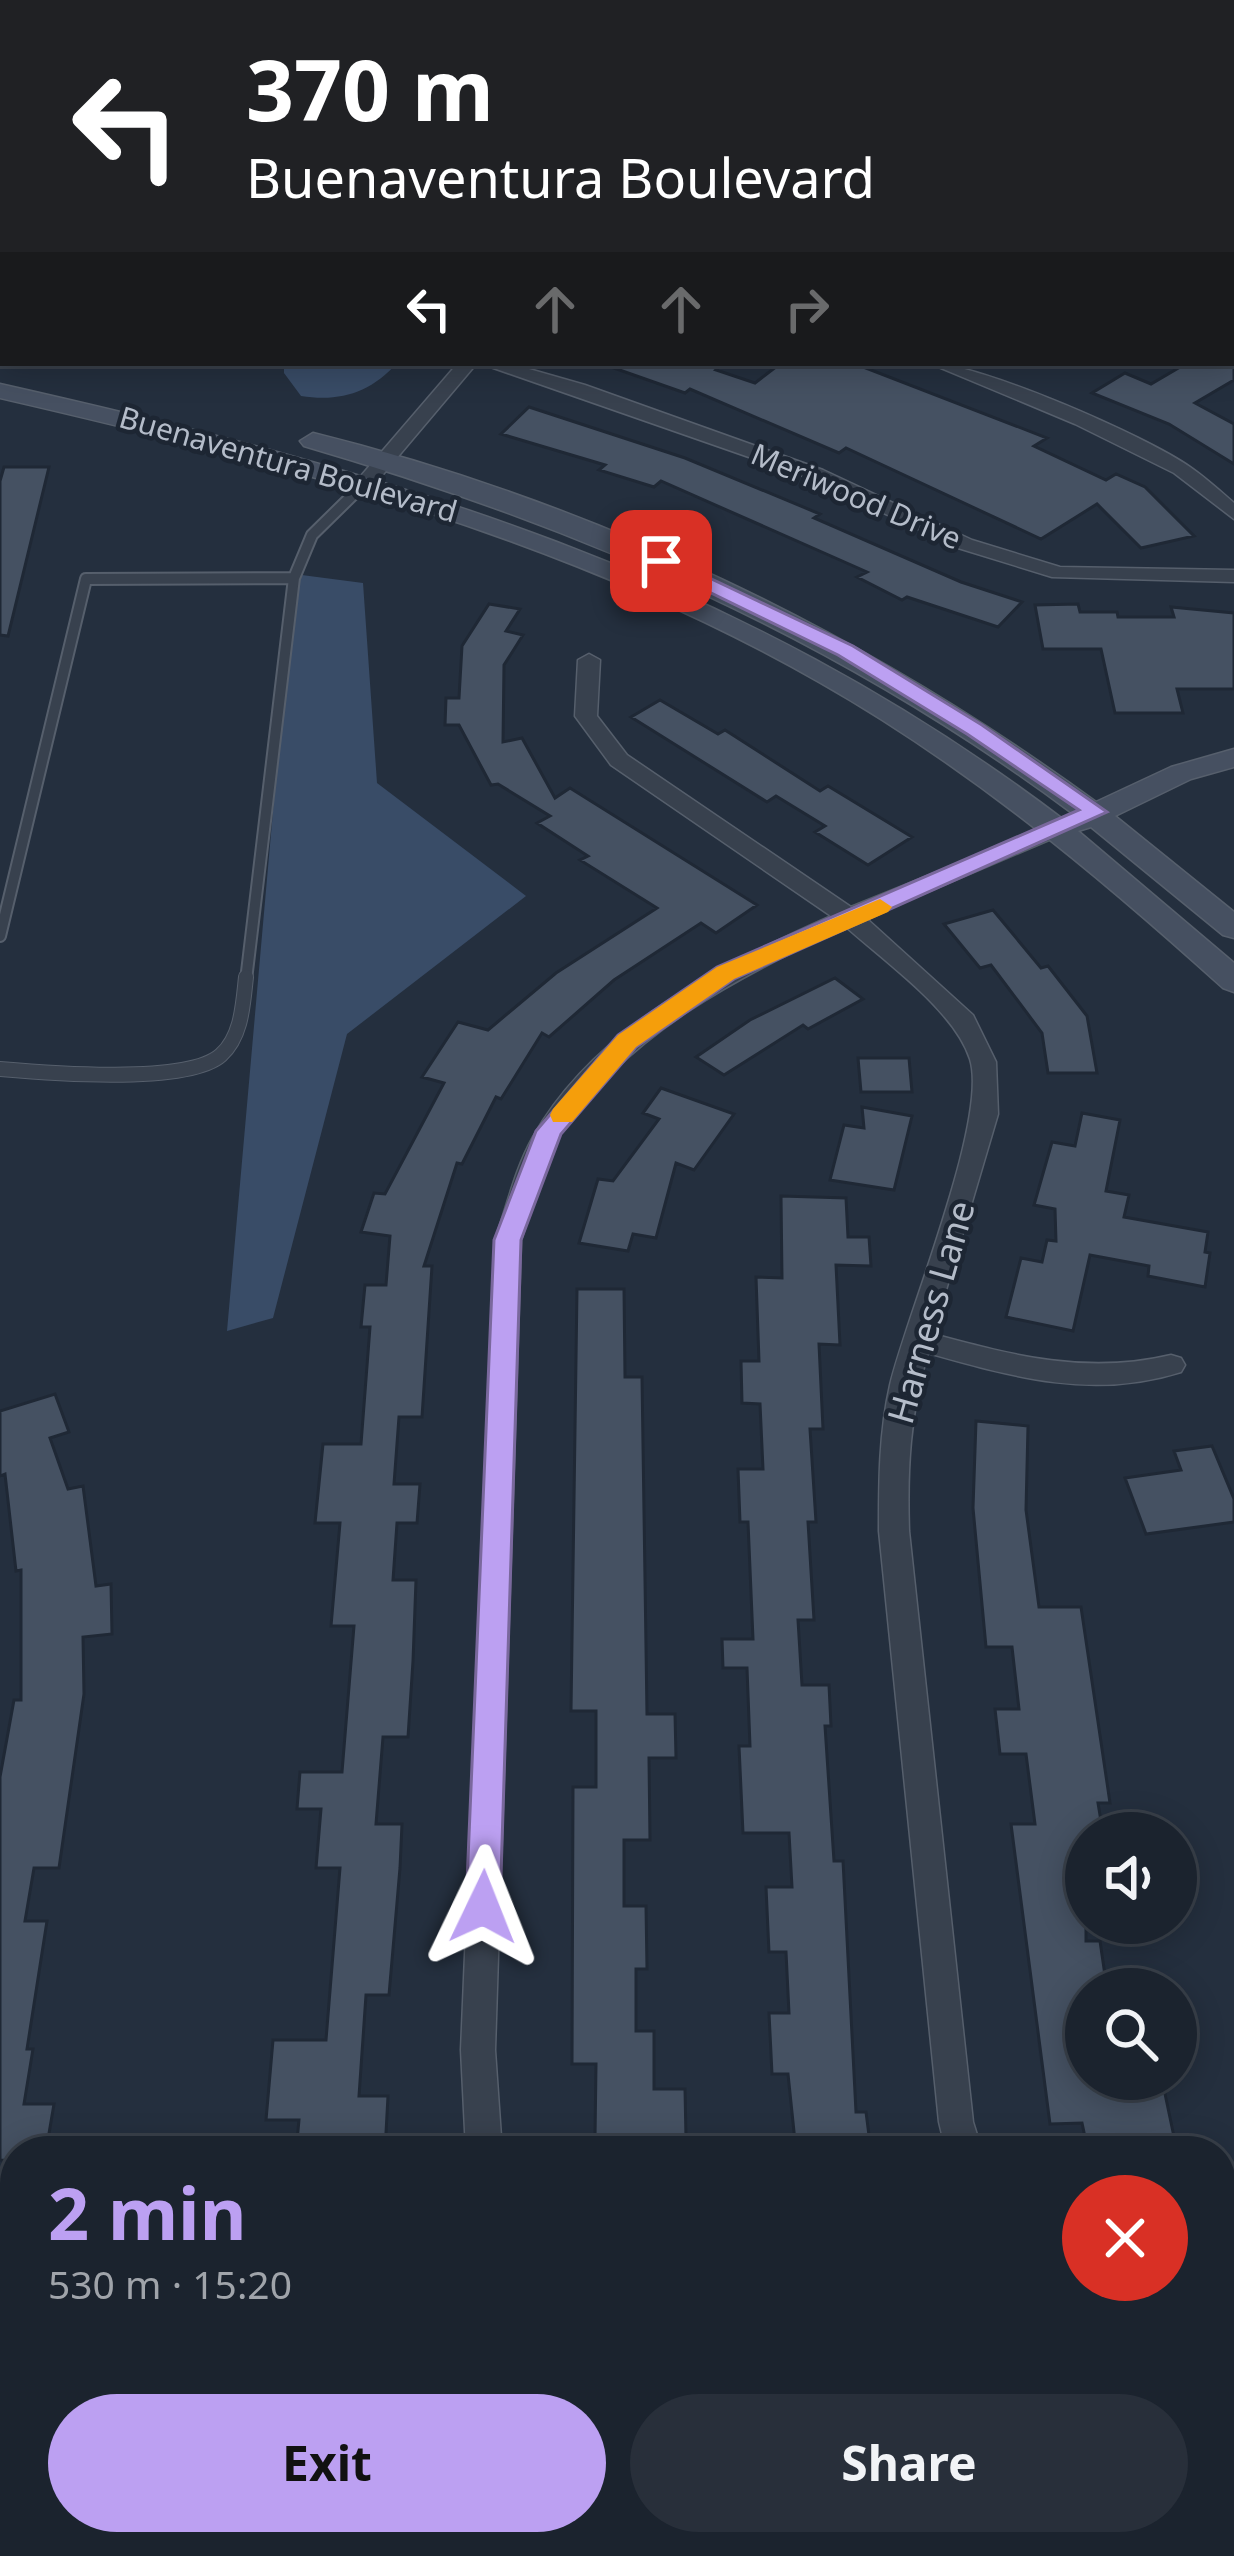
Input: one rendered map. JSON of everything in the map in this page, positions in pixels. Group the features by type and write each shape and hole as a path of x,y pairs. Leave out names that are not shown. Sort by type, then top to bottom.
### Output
{"main road":[{"name":"Buenaventura Boulevard","path":"0,369 217,416 376,470 733,626 935,741 1059,831 1234,981"},
{"name":"Buenaventura Boulevard","path":"0,391 376,470 557,518 746,600 901,684 1096,812 1234,928"},
{"path":"1059,831 1181,772 1234,758"}],"street":[{"path":"376,470 466,366"},
{"name":"Meriwood Drive","path":"498,366 578,389 816,474 965,544 1059,573 1234,576"},
{"path":"946,366 1082,420 1161,460 1234,513"},
{"name":"Harness Lane","path":"589,660 586,716 619,760 852,919 964,1021 984,1062 985,1114 896,1427 894,1531 960,2136"},
{"path":"483,2136 478,2050 508,1240 549,1131 627,1041 725,973 1059,831"},
{"path":"919,1340 1080,1380 1132,1378 1171,1365"}],"lane":[{"path":"0,1070 52,1074 194,1069 217,1059 230,1043 242,1015 294,578 312,535 376,470"},
{"path":"0,936 86,579 294,578"}],"water":[{"path":"284,366 394,366 365,388 329,398 301,396"},
{"path":"294,574 363,583 377,783 526,896 347,1034 273,1318 227,1331"}],"building":[{"path":"721,366 716,370 755,383 777,366 861,366 1047,438 1034,446 1106,480 1116,474 1145,487 1194,536 1141,548 1097,504 1041,539 846,448 839,453 690,389 685,393 611,367"},
{"path":"1182,366 1234,366 1234,380 1195,403 1234,424 1234,464 1169,424 1092,393 1125,373 1151,384"},
{"path":"529,407 685,458 820,514 814,518 961,582 1022,602 998,627 907,597 902,600 857,577 867,572 661,481 654,487 599,470 605,465 501,434"},
{"path":"4,467 49,467 8,636 0,635 0,481"},
{"path":"489,604 520,609 506,631 523,635 504,665 503,742 522,738 555,798 570,788 757,905 716,933 701,923 614,980 549,1037 542,1033 501,1099 496,1097 462,1164 457,1163 424,1266 432,1266 422,1417 399,1417 394,1484 420,1484 417,1523 397,1523 393,1580 416,1580 413,1661 408,1737 383,1737 376,1824 402,1824 400,1868 389,1995 366,1995 359,2096 388,2096 386,2136 297,2136 299,2120 266,2120 273,2040 326,2040 340,1868 316,1868 321,1809 297,1809 300,1772 342,1772 354,1626 331,1626 340,1523 315,1523 323,1444 361,1444 370,1327 361,1327 365,1285 386,1285 390,1236 361,1232 374,1193 385,1194 444,1083 422,1077 458,1022 488,1030 556,973 657,908 580,860 588,856 537,823 550,816 498,784 491,785 459,725 445,725 446,698 459,698 462,646"},
{"path":"1078,604 1080,612 1117,612 1118,617 1174,617 1171,607 1234,613 1234,689 1177,689 1183,713 1115,713 1101,649 1043,649 1035,605"},
{"path":"660,700 718,734 725,730 820,791 828,786 912,837 868,865 815,832 825,826 776,796 767,802 631,717"},
{"path":"993,910 1041,968 1048,966 1087,1016 1097,1073 1048,1073 1042,1033 991,965 980,968 944,924"},
{"path":"835,978 863,999 808,1029 803,1025 724,1075 696,1057 750,1020"},
{"path":"858,1058 909,1058 912,1092 861,1092"},
{"path":"661,1088 734,1114 694,1170 676,1163 656,1238 633,1234 628,1251 579,1243 598,1179 613,1181 659,1119 643,1113"},
{"path":"862,1107 912,1116 894,1190 830,1180 844,1125 864,1128"},
{"path":"1082,1113 1120,1120 1106,1191 1129,1195 1124,1217 1208,1232 1205,1252 1210,1253 1205,1287 1148,1276 1149,1266 1090,1255 1073,1331 1006,1317 1021,1258 1042,1262 1047,1240 1056,1241 1055,1209 1034,1205 1052,1142 1075,1146"},
{"path":"781,1196 846,1198 848,1237 869,1237 871,1266 836,1265 840,1345 819,1344 823,1429 810,1429 816,1522 808,1522 814,1620 798,1620 802,1685 829,1685 831,1726 825,1726 834,1861 843,1861 856,2112 866,2112 869,2136 794,2136 788,2074 772,2074 769,2013 789,2013 786,1952 769,1952 766,1887 792,1887 789,1833 743,1833 739,1746 750,1746 747,1668 723,1668 722,1639 753,1639 748,1522 740,1522 738,1469 763,1469 760,1404 742,1403 741,1361 759,1361 756,1277 782,1278"},
{"path":"577,1289 624,1289 625,1377 642,1377 647,1714 675,1714 676,1758 649,1758 650,1840 624,1840 624,1906 646,1906 647,1969 636,1969 636,2031 654,2031 654,2089 685,2089 686,2136 595,2136 596,2064 572,2064 573,1787 596,1787 596,1711 571,1711"},
{"path":"55,1394 69,1432 50,1438 68,1489 83,1486 96,1586 111,1584 112,1634 83,1637 84,1694 59,1868 34,1868 25,1921 47,1921 27,2049 33,2049 24,2104 54,2104 49,2136 0,2136 0,1777 14,1700 21,1700 21,1570 16,1571 5,1474 0,1476 0,1411"},
{"path":"976,1421 1028,1426 1026,1510 1039,1607 1081,1607 1110,1803 1098,1803 1100,1812 1065,1812 1065,1944 1100,1944 1104,1968 1065,1968 1065,2100 1166,2100 1174,2136 1085,2136 1082,2123 1050,2124 1011,1824 1035,1824 1026,1754 1000,1754 995,1709 1019,1709 1012,1647 986,1647 973,1508"},
{"path":"1212,1446 1234,1499 1234,1522 1146,1534 1125,1478 1181,1470 1174,1451"}],"slow traffic":[{"path":"562,1115 627,1041 725,973 880,907"}],"route":[{"path":"483,1907 508,1240 549,1131 627,1041 725,973 1096,812 974,729 845,651 661,561"}]}
